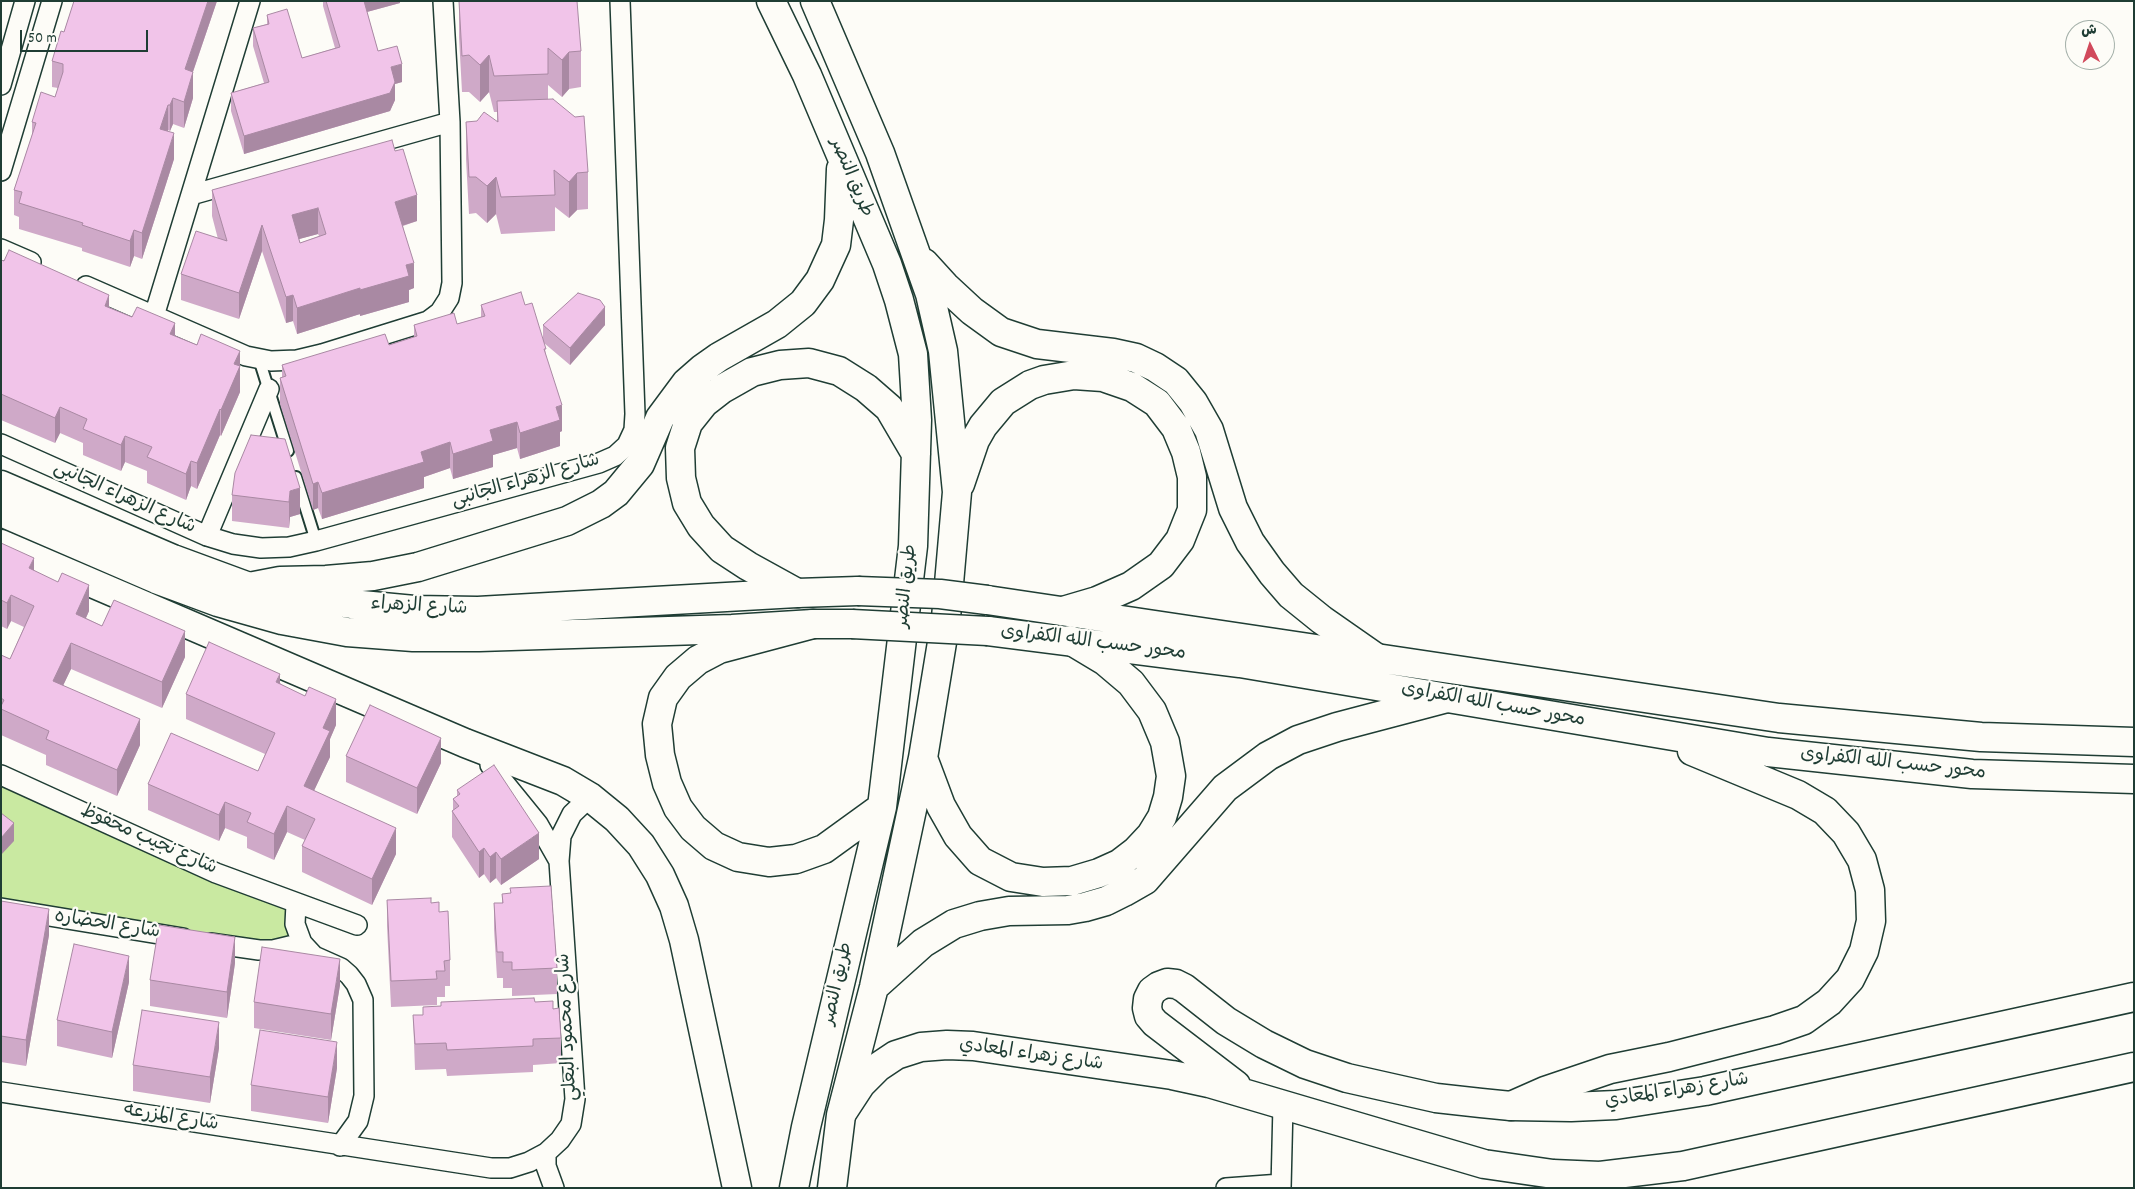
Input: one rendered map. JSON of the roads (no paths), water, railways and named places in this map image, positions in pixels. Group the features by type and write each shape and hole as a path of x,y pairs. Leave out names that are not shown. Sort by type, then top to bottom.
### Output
{"main road":[{"name":"طريق النصر","path":"771,1 807,75 887,264 899,300 913,354 917,457 913,546 882,807 806,1127 794,1188"},
{"name":"طريق النصر","path":"815,1 880,153 930,294 943,351 957,492 946,618 923,758 874,988 841,1114 832,1188"},
{"path":"248,588 280,581 373,576 418,567 567,521 601,504 616,493 640,464 660,418 686,383 719,357 777,324 803,303 820,280 836,245 842,189 841,158"},
{"path":"918,257 972,311 1001,332 1037,344 1113,353 1136,358 1155,367 1176,382 1194,402 1209,430 1232,508 1250,542 1272,573 1297,600 1375,657"},
{"path":"797,593 748,566 722,549 701,526 687,503 681,478 680,448 688,423 704,403 722,389 752,372 780,364 809,363 839,371 866,388 889,408 917,457"},
{"path":"957,492 975,440 983,426 1003,402 1030,386 1044,380 1074,375 1104,377 1132,387 1157,403 1176,428 1186,452 1192,478 1192,510 1180,540 1161,565 1131,586 1097,601 1063,611"},
{"name":"شارع الزهراء","path":"1,485 173,560 248,588 351,604 432,610 478,611 858,591"},
{"name":"شارع الزهراء","path":"1,512 156,579 218,602 282,620 347,632 413,637 479,636 852,624"},
{"path":"1,544 465,742 563,781 590,797 618,819 641,845 660,874 674,906 686,950 737,1188"},
{"name":"محور حسب الله الكفراوى","path":"858,591 940,594 986,600 1375,657 1670,704 1779,718 1980,737 2134,742"},
{"path":"813,624 719,648 698,660 678,677 663,698 657,724 660,755 667,784 678,808 693,828 714,846 738,857 769,862 796,859 824,849 882,807"},
{"name":"محور حسب الله الكفراوى","path":"852,624 988,631 1240,663 1652,734 1768,752 1972,774 2134,779"},
{"path":"923,758 941,806 958,836 980,861 1011,877 1043,882 1072,881 1099,873 1119,864 1136,851 1150,836 1162,817 1168,797 1171,776 1165,742 1152,711 1131,683 1105,661 1070,640"},
{"path":"874,988 923,943 954,924 980,916 1009,912 1068,910 1085,907 1124,892 1144,880 1225,788 1268,756 1298,740 1337,727 1447,698"},
{"path":"1511,1106 1545,1091 1610,1069 1669,1057 1775,1030 1804,1020 1830,1002 1845,985 1864,951 1871,921 1870,890 1862,860 1846,833 1824,812 1798,795 1652,734"},
{"name":"شارع زهراء المعادي","path":"1246,1093 1154,1023 1149,1016 1147,1008 1148,999 1152,992 1159,986 1167,983 1176,984 1184,988 1226,1021 1264,1044 1305,1064 1347,1078 1436,1098 1511,1106 1607,1105 1661,1099 2134,997"},
{"name":"شارع زهراء المعادي","path":"841,1114 861,1084 878,1067 896,1055 921,1047 972,1046 1172,1075 1246,1093 1450,1156 1540,1180 1595,1182 1683,1166 2134,1067"}],"street":[{"path":"1,85 25,1"},
{"path":"1,171 52,1"},
{"path":"154,316 250,1"},
{"path":"71,279 246,356 271,361 297,360 322,354 428,321 440,312 449,298 452,283 450,122 443,1"},
{"name":"شارع الزهراء الجانبى","path":"1,444 207,536 233,544 261,548 289,546 316,541 599,463 615,456 627,445 634,430 635,414 620,1"},
{"path":"191,195 450,122"},
{"path":"1,249 45,268"},
{"path":"207,536 269,389"},
{"name":"شارع محمود البعلي","path":"465,742 492,767 516,795 538,824 559,861"},
{"name":"شارع نجيب محفوظ","path":"1,775 216,873 357,925"},
{"name":"شارع محمود البعلي","path":"340,1146 491,1168 510,1168 529,1162 546,1153 560,1140 571,1124 575,1099 559,861 561,836 572,814 590,797"},
{"path":"296,904 295,924 302,942 314,956 341,968 349,975 356,984 363,1000 364,1096 358,1121 340,1146"},
{"name":"شارع الحضاره","path":"1,908 244,949 273,950 302,942"},
{"name":"شارع المزرعه","path":"1,1092 340,1146"},
{"path":"1226,1188 1281,1186 1283,1105"},
{"path":"546,1153 546,1166 554,1188"}],"lane":[{"path":"259,359 316,541"}]}
